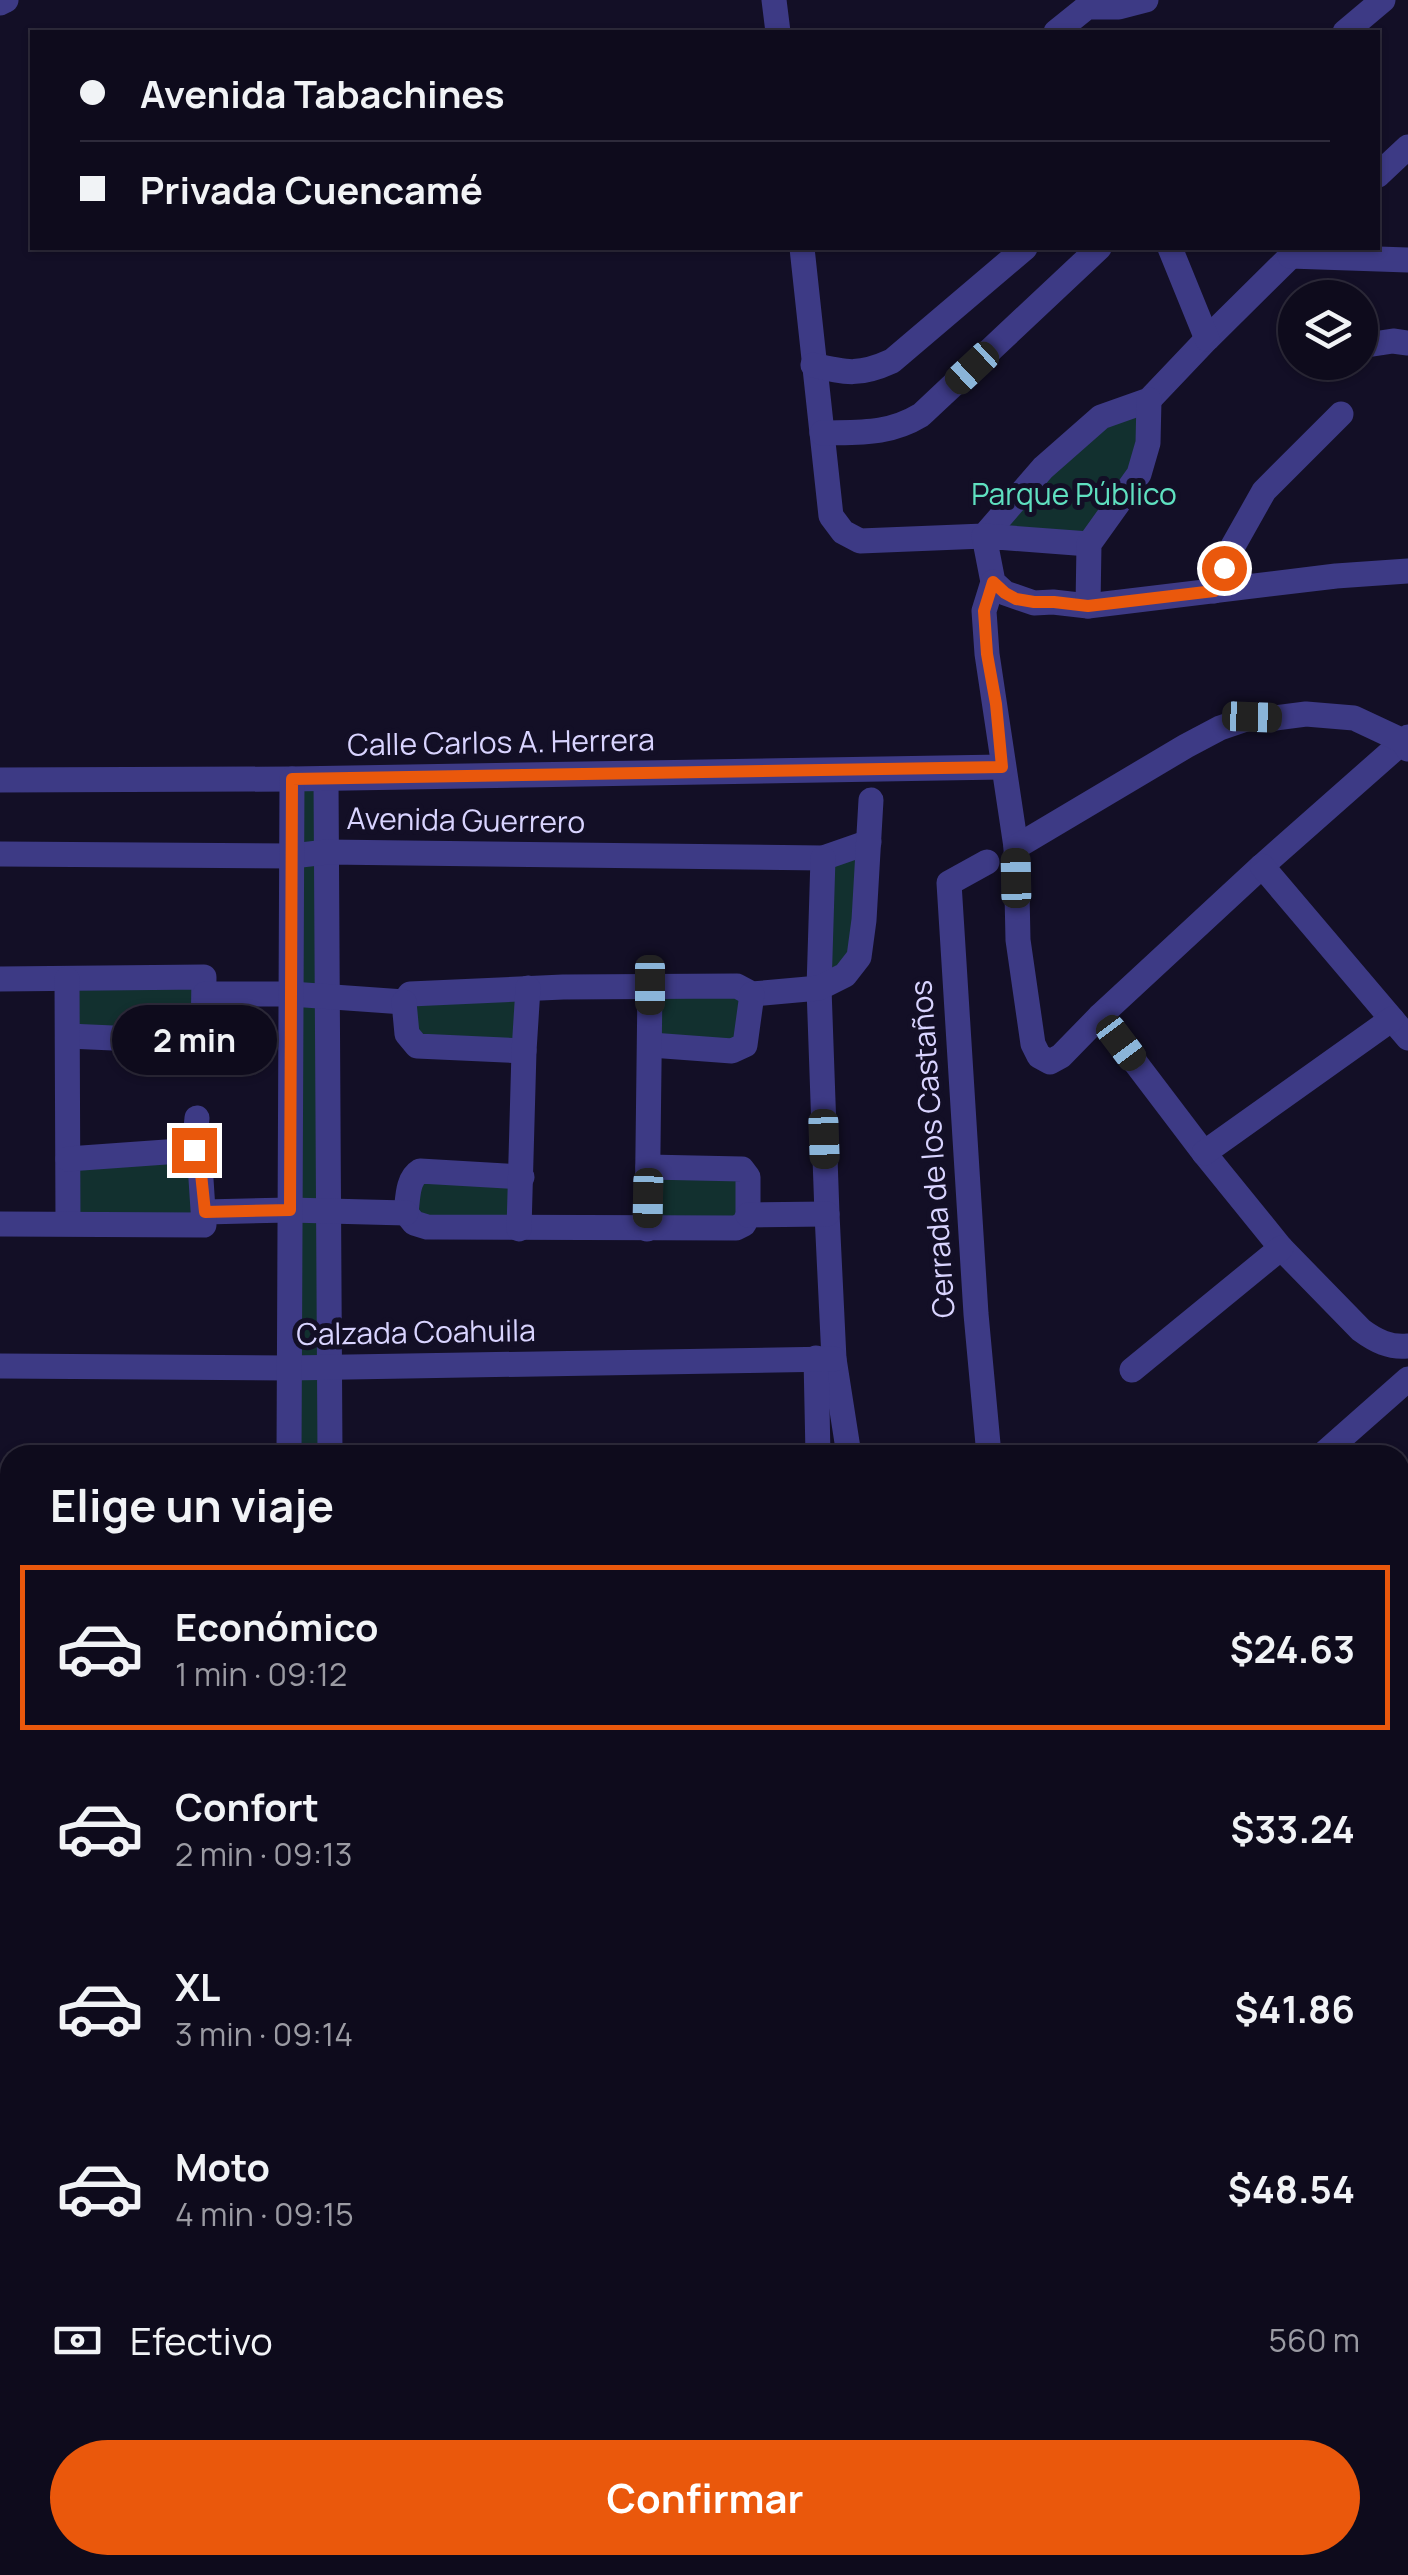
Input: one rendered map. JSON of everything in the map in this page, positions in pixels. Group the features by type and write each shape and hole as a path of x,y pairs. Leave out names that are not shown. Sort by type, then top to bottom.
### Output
{"street":[{"path":"774,0 778,30"},
{"path":"1086,3 1119,7 1146,0"},
{"path":"1347,30 1383,0"},
{"path":"1058,30 1086,3"},
{"path":"1086,3 1095,30"},
{"path":"1380,174 1408,148"},
{"path":"802,250 831,516 843,532 860,541 984,536 1089,544"},
{"path":"813,365 852,374 892,361 1024,250"},
{"path":"822,433 885,431 921,416 1096,250"},
{"path":"1171,250 1207,339"},
{"path":"984,536 1042,468 1101,416 1149,400 1294,252 1408,260"},
{"path":"1378,344 1408,343"},
{"path":"1088,606 1089,544 1139,474 1148,443 1149,400"},
{"path":"1214,591 1264,491 1340,414"},
{"path":"984,536 993,582 984,611 987,654 1016,847 1018,940 1033,1044 1039,1056 1050,1062 1262,866 1406,742 1354,718 1306,714 1252,717 1186,746 1016,847"},
{"path":"993,582 1016,599 1088,606 1336,576 1408,572"},
{"name":"Calle Carlos A. Herrera","path":"0,780 326,779 1002,767"},
{"path":"289,1445 292,779"},
{"path":"326,779 330,1445"},
{"path":"524,1051 417,1046 407,1034 404,1002 410,994 528,988 736,986 752,994 820,988 845,975 859,957 872,800"},
{"name":"Avenida Guerrero","path":"0,854 292,856 327,852 823,858 869,842"},
{"path":"819,1445 825,1358 827,1214 820,988 823,858"},
{"name":"Cerrada de los Castaños","path":"988,862 949,883 988,1445"},
{"path":"1204,1153 1400,1029 1262,866"},
{"path":"0,979 204,977 203,1042 68,1036"},
{"path":"68,979 68,1223"},
{"path":"648,1230 650,985"},
{"path":"520,1229 528,988"},
{"path":"205,994 328,995 404,1002"},
{"path":"651,1045 732,1051 742,1048 752,994"},
{"path":"1100,1016 1281,1248 1361,1330 1394,1347 1408,1346"},
{"path":"0,1224 204,1226 200,1164 194,1150 197,1118"},
{"path":"68,1159 194,1150"},
{"path":"522,1177 420,1171 411,1181 406,1212 414,1223 426,1227 648,1230 736,1228 744,1224 748,1215 748,1176 742,1169 648,1167"},
{"path":"205,1212 406,1212"},
{"path":"748,1215 827,1214"},
{"path":"1132,1370 1281,1248"},
{"path":"825,1358 847,1445"},
{"name":"Calzada Coahuila","path":"0,1366 290,1368 825,1358"},
{"path":"1333,1445 1408,1379"}],"green space":[{"name":"Parque Público","path":"1149,400 1148,443 1089,544 984,536 1054,458"},
{"path":"322,783 327,1445 293,1445 297,785"},
{"path":"867,845 857,954 823,983 826,859"},
{"path":"201,980 201,1038 73,1034 71,984"},
{"path":"655,991 749,995 740,1040 656,1038"},
{"path":"525,992 521,1047 420,1042 411,996"},
{"path":"192,1151 201,1222 71,1220 70,1161"},
{"path":"654,1172 739,1176 737,1221 654,1221"},
{"path":"415,1176 519,1179 517,1225 416,1220"}],"route":[{"path":"194,1150 200,1164 205,1212 290,1210 292,779 1002,767 984,611 993,582 1016,599 1088,606 1214,591 1224,568"}]}
